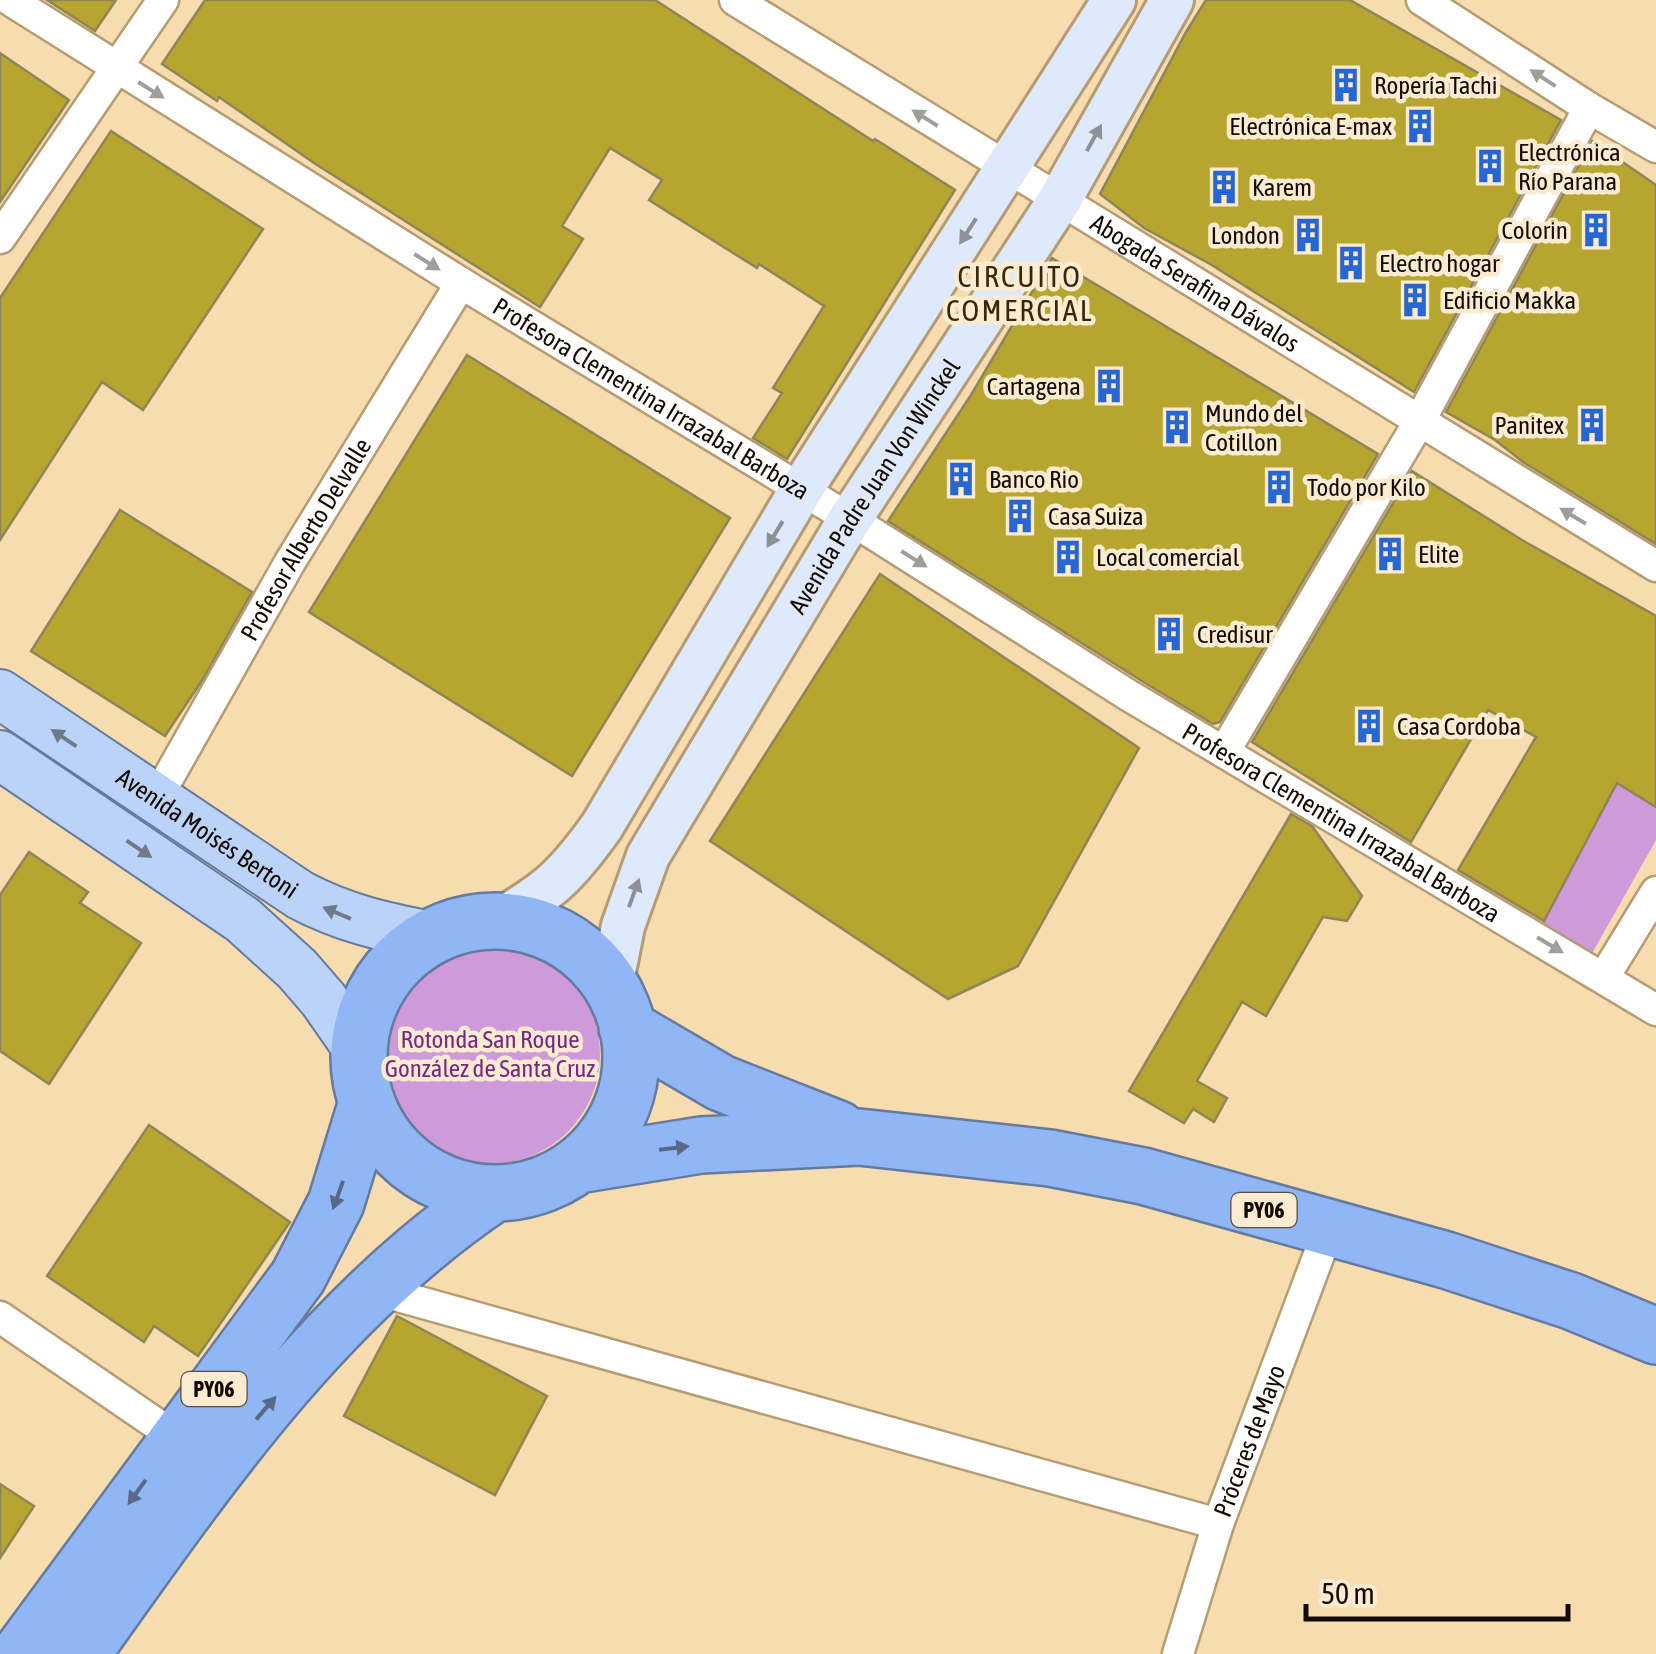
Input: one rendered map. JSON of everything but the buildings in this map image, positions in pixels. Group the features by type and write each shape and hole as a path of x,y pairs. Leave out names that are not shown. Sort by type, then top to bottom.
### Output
{"highway":[{"name":"PY06","path":"82,1654 319,1242 341,1188 363,1077 365,1016 380,984 402,957 431,936 464,924 498,921 517,922 554,934 586,956 619,1008 721,1083 859,1137"},
{"name":"PY06","path":"578,1165 607,1133 618,1114 630,1072 619,1008"},
{"name":"PY06","path":"363,1077 384,1136 425,1174 458,1188 495,1193 538,1186 578,1165 701,1145 859,1137 1050,1158 1143,1176 1329,1228 1535,1290 1656,1336"},
{"name":"PY06","path":"20,1654 197,1451 442,1228 495,1193"}],"main road":[{"path":"498,921 540,897 572,868 602,826 801,490 1114,0"},
{"name":"Avenida Padre Juan Von Winckel","path":"619,1008 623,926 648,856 850,519 1060,201 1172,0"},
{"name":"Avenida Moisés Bertoni","path":"0,694 155,800 334,914 431,936"},
{"name":"Avenida Moisés Bertoni","path":"0,755 243,920 297,969 323,999 363,1077"}],"street":[{"name":"Profesora Clementina Irrazabal Barboza","path":"10,0 1128,695 1656,1010"},
{"path":"0,238 163,0"},
{"name":"Abogada Serafina Dávalos","path":"734,0 1656,566"},
{"path":"1422,0 1656,147"},
{"path":"1224,752 1419,422 1589,108"},
{"name":"Profesor Alberto Delvalle","path":"155,800 290,562 461,283"},
{"path":"1604,977 1656,892"},
{"name":"Próceres de Mayo","path":"1178,1654 1218,1524 1329,1228"},
{"path":"373,1289 1218,1524"},
{"path":"0,1317 197,1451"}],"green space":[{"path":"1617,783 1656,807 1656,840 1590,957 1540,929"},
{"name":"Rotonda San Roque González de Santa Cruz","path":"490,944 532,952 568,976 592,1012 600,1054 592,1096 568,1132 532,1156 490,1164 448,1156 412,1132 388,1096 380,1054 388,1012 412,976 448,952"}],"place":[{"name":"Ropería Tachi","path":"1346,85"},
{"name":"Electrónica E-max","path":"1420,126"},
{"name":"Electrónica Río Parana","path":"1490,166"},
{"name":"Karem","path":"1224,187"},
{"name":"Colorin","path":"1596,230"},
{"name":"London","path":"1308,235"},
{"name":"Electro hogar","path":"1351,263"},
{"name":"Edificio Makka","path":"1415,300"},
{"name":"Cartagena","path":"1109,386"},
{"name":"Panitex","path":"1592,425"},
{"name":"Mundo del Cotillon","path":"1177,427"},
{"name":"Banco Rio","path":"961,479"},
{"name":"Todo por Kilo","path":"1279,487"},
{"name":"Casa Suiza","path":"1020,516"},
{"name":"Elite","path":"1390,554"},
{"name":"Local comercial","path":"1068,557"},
{"name":"Credisur","path":"1169,634"},
{"name":"Casa Cordoba","path":"1369,726"}],"district":[{"name":"CIRCUITO COMERCIAL","path":"1020,294"}]}
